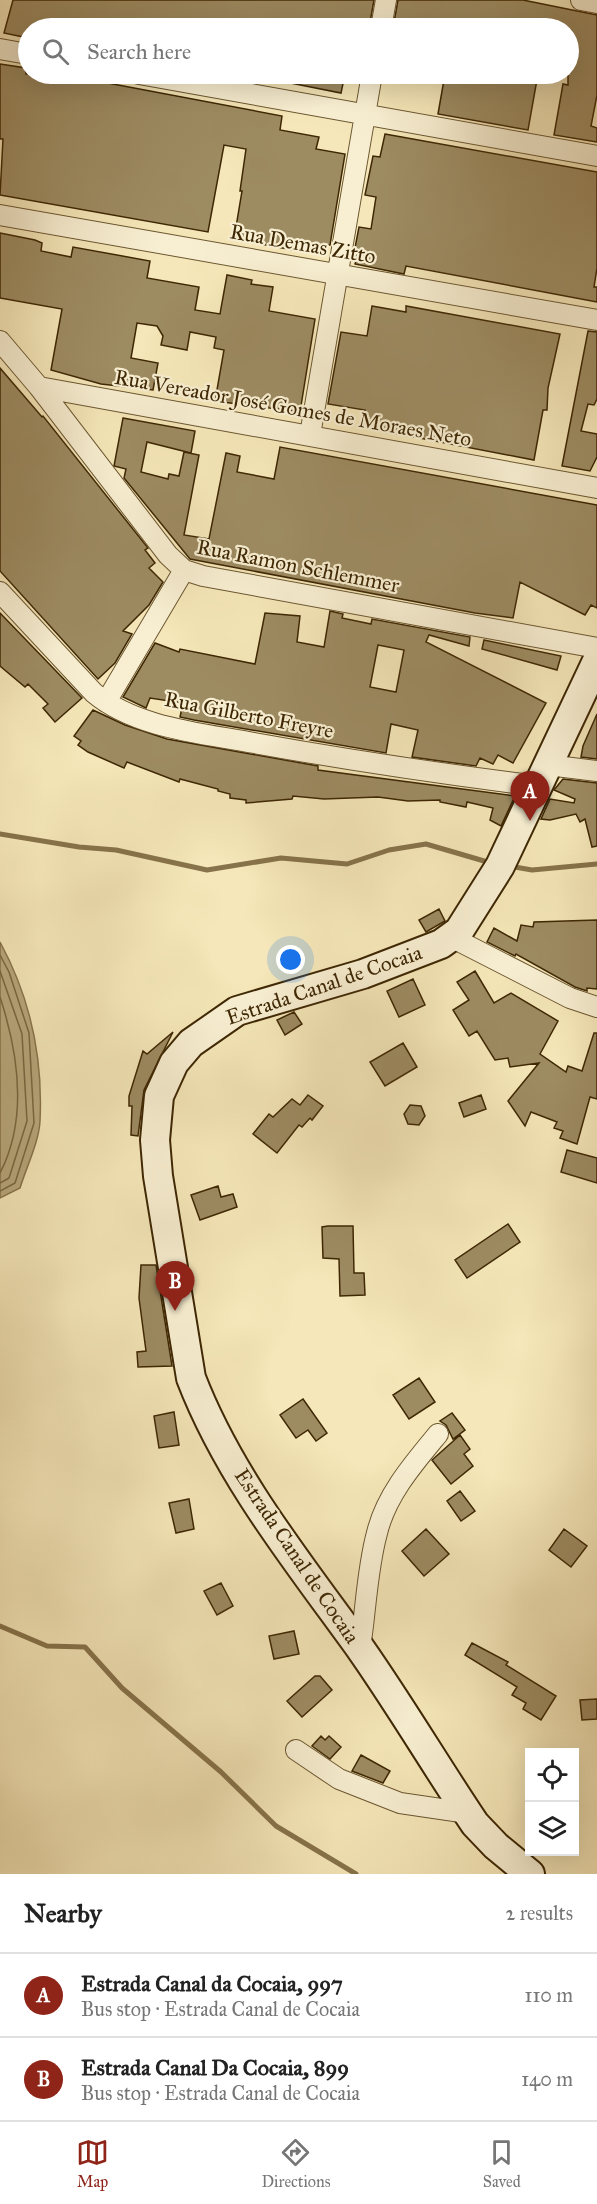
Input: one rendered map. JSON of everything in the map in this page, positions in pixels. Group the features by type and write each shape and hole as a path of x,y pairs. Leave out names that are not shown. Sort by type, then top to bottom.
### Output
{"main road":[{"name":"Estrada Canal de Cocaia","path":"530,1874 489,1840 468,1813 360,1648 289,1552 220,1438 191,1377 158,1176 155,1140 159,1096 174,1064 191,1043 237,1011 363,974 441,944 466,923 480,902 519,827 597,662"}],"street":[{"path":"383,18 386,0"},
{"path":"581,0 597,3"},
{"path":"0,50 18,53"},
{"path":"197,84 597,156"},
{"path":"310,435 370,84"},
{"name":"Rua Demas Zitto","path":"0,215 597,320"},
{"path":"0,341 39,387"},
{"name":"Rua Vereador José Gomes de Moraes Neto","path":"39,387 597,488"},
{"name":"Rua Ramon Schlemmer","path":"39,387 141,521 172,560 184,570 203,576 597,648"},
{"path":"106,702 184,570"},
{"name":"Rua Gilberto Freyre","path":"0,592 72,671 106,702 133,715 203,734 326,756 543,776 597,771"},
{"path":"451,937 570,998 597,1007"},
{"path":"360,1648 377,1533 388,1503 413,1465 438,1434"},
{"path":"296,1750 339,1779 400,1803 468,1813"}],"water":[{"path":"0,942 27,1006 37,1052 40,1121 32,1155 20,1188 0,1198"}],"building":[{"path":"13,0 374,0 371,18 18,18 18,36 4,33"},
{"path":"398,0 523,0 597,15 597,95 591,126 597,128 597,142 554,135 563,84 579,84 579,18 395,18"},
{"path":"0,64 18,67 18,84 113,84 282,116 280,130 319,137 316,149 345,154 330,245 326,245 325,250 310,250 309,253 234,239 246,149 224,145 208,232 0,195 3,139 0,139"},
{"path":"295,84 343,84 341,93"},
{"path":"443,84 536,84 528,130 438,114"},
{"path":"385,134 597,172 597,268 594,287 597,287 597,302 406,266 404,274 355,264 356,260 353,258 359,227 371,229 376,197 365,195 373,156 380,157"},
{"path":"0,233 35,240 42,243 41,251 71,257 73,247 150,261 147,278 199,287 195,310 220,314 227,275 252,280 251,284 273,287 269,311 315,319 300,412 215,401 224,350 214,348 216,337 190,332 187,350 161,345 163,336 157,326 137,323 131,358 158,363 153,390 101,384 51,370 62,309 0,298"},
{"path":"372,306 406,312 406,306 560,334 548,388 547,410 543,410 534,460 362,427 365,410 328,404 341,332 367,336"},
{"path":"588,331 597,332 597,399 594,405 588,404 581,431 597,434 597,457 590,471 562,466"},
{"path":"0,368 43,416 148,548 145,550 155,563 149,568 163,582 149,605 123,631 132,634 115,663 98,679 0,571"},
{"path":"123,418 195,431 191,453 147,442 141,472 168,479 169,474 179,476 184,452 199,455 184,535 209,539 226,453 240,456 237,472 274,479 280,447 597,505 597,608 591,605 585,615 520,582 513,618 475,613 190,559 124,478 126,469 114,466"},
{"path":"330,611 343,614 342,618 371,624 372,619 470,637 469,646 429,635 426,642 546,703 513,763 498,755 493,764 480,758 476,766 412,757 418,730 391,724 386,753 194,720 180,717 183,703 150,698 146,708 123,697 155,643 179,652 180,649 255,664 265,613 300,616 297,642 324,647","holes":["378,645 404,650 396,692 370,687"]},
{"path":"0,613 82,698 55,722 43,708 48,704 28,684 25,687 0,666"},
{"path":"484,640 561,656 557,670 482,649"},
{"path":"93,710 125,725 167,739 318,766 318,770 515,796 501,826 490,820 493,808 467,802 466,807 440,802 440,800 408,801 378,797 324,799 293,796 292,799 246,803 246,800 230,798 230,794 218,791 218,789 180,779 179,782 127,762 124,768 88,752 78,745 81,741 74,736"},
{"path":"597,714 597,759 581,757 583,746"},
{"path":"563,779 597,783 597,846 592,847 585,819 580,822 576,814 550,820 541,819 550,799 574,803 575,799 554,790"},
{"path":"439,909 445,921 426,932 419,920"},
{"path":"597,920 597,989 587,988 587,991 575,987 516,954 515,956 487,942 494,928 517,941 521,925 533,927 534,922"},
{"path":"475,971 494,1003 511,993 558,1021 540,1054 566,1072 568,1066 582,1071 594,1033 597,1033 597,1099 590,1097 577,1144 560,1138 563,1131 554,1128 557,1122 531,1112 525,1126 508,1101 539,1063 510,1067 508,1058 495,1060 477,1031 469,1036 453,1010 469,1000 457,982"},
{"path":"413,979 425,1005 399,1017 387,991"},
{"path":"294,1012 302,1024 285,1035 277,1020"},
{"path":"173,1032 144,1090 138,1136 131,1135 132,1106 129,1106 129,1096 143,1051 147,1054"},
{"path":"403,1043 417,1067 385,1086 370,1062"},
{"path":"308,1095 323,1106 312,1120 310,1118 302,1127 299,1125 277,1153 253,1134 269,1114 273,1117 292,1099 300,1105"},
{"path":"481,1095 486,1109 464,1117 459,1103"},
{"path":"410,1105 421,1106 425,1116 419,1125 408,1124 404,1114"},
{"path":"567,1150 597,1158 597,1183 561,1172"},
{"path":"218,1186 221,1197 233,1194 237,1207 200,1220 191,1195"},
{"path":"508,1224 520,1242 467,1278 455,1260"},
{"path":"353,1226 354,1273 364,1273 365,1295 340,1296 339,1259 323,1258 322,1227"},
{"path":"141,1265 156,1265 172,1366 138,1367 137,1352 146,1351 139,1298"},
{"path":"419,1378 435,1402 409,1419 393,1395"},
{"path":"303,1399 327,1433 316,1441 308,1430 296,1438 280,1415"},
{"path":"174,1412 179,1445 159,1448 154,1416"},
{"path":"452,1413 465,1430 453,1439 446,1425 440,1421"},
{"path":"460,1435 470,1449 464,1454 473,1466 451,1484 432,1460"},
{"path":"460,1491 475,1511 461,1521 447,1501"},
{"path":"189,1499 194,1529 176,1533 169,1503"},
{"path":"426,1529 449,1554 424,1576 402,1551"},
{"path":"564,1529 587,1546 571,1567 549,1550"},
{"path":"221,1583 233,1606 217,1615 204,1591"},
{"path":"294,1631 299,1654 274,1659 269,1636"},
{"path":"472,1643 508,1662 506,1665 556,1696 541,1720 523,1709 526,1703 512,1695 517,1687 465,1655"},
{"path":"315,1676 320,1676 332,1690 302,1717 287,1701"},
{"path":"597,1699 597,1719 582,1720 580,1700"},
{"path":"321,1736 325,1740 329,1736 341,1747 330,1759 312,1746"},
{"path":"361,1755 390,1771 383,1783 352,1771"}],"waterway":[{"path":"0,834 79,847 116,850 207,870 281,858 347,864 389,850 426,844 491,863"},
{"path":"509,866 532,870 597,864"},
{"path":"0,1626 47,1646 85,1647 122,1688 221,1772 276,1826 356,1874"}],"place":[{"name":"Estrada Canal da Cocaia, 997","path":"530,821"},
{"name":"Estrada Canal Da Cocaia, 899","path":"175,1311"}]}
